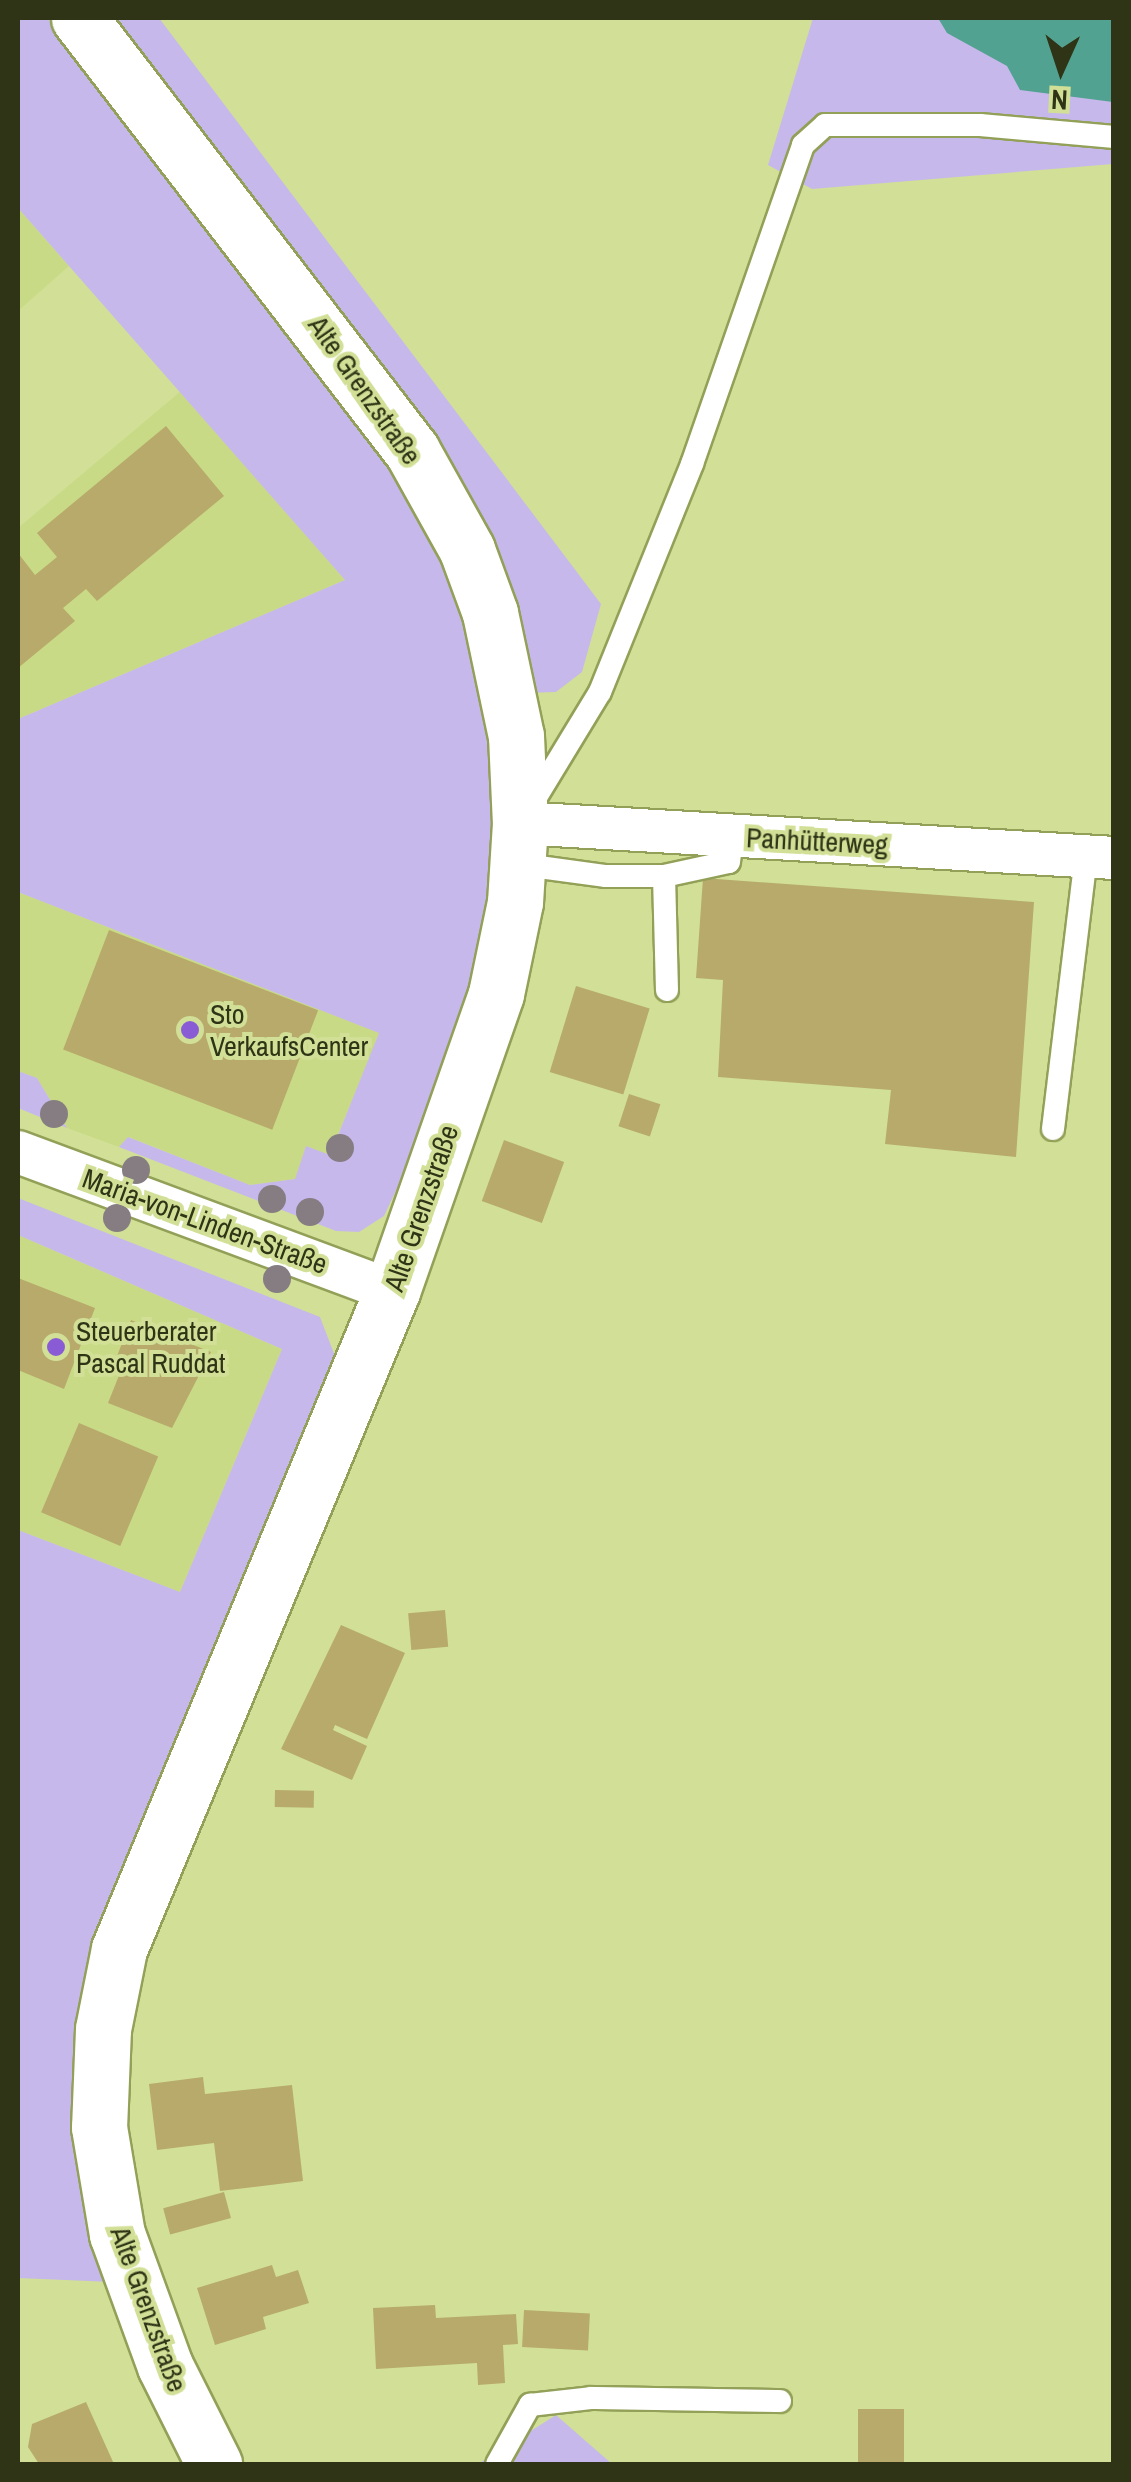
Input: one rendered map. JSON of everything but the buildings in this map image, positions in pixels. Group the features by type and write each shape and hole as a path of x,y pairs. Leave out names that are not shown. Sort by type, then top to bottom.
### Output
{"street":[{"name":"Alte Grenzstraße","path":"79,18 376,396 467,550 502,660 516,736 519,843 496,994 392,1291 186,1774 119,1949 103,2029 99,2126 117,2234 165,2366 214,2464"},
{"name":"Panhütterweg","path":"519,843 732,836 1100,858"},
{"name":"Maria-von-Linden-Straße","path":"18,1152 392,1291"}],"lane":[{"path":"732,836 729,862 664,876 606,876 519,843 600,692 692,464 803,146 825,125 980,125 1114,138"},
{"path":"1054,1129 1100,858"},
{"path":"664,876 667,990"},
{"path":"498,2464 530,2405 591,2398 780,2401"}],"shaded area":[{"path":"18,18 47,18 384,456 443,552 497,732 495,908 413,1184 401,1180 384,1216 359,1232 336,1231 119,1147 128,1137 250,1185 295,1179 306,1146 330,1155 379,1033 18,892 18,719 345,580 18,208"},
{"path":"108,18 159,18 601,604 582,672 556,692 525,693 506,605"},
{"path":"813,18 1113,18 1113,164 812,189 768,165"},
{"path":"18,208 69,266 18,311"},
{"path":"181,391 345,580 18,719 18,528"},
{"path":"18,892 380,1033 329,1156 295,1179 250,1185 129,1137 119,1147 67,1128 37,1078 18,1071"},
{"path":"18,1071 37,1078 67,1128 18,1108"},
{"path":"18,1198 320,1317 335,1356 143,1829 112,2282 18,2278 18,1530 180,1592 282,1349 18,1235"},
{"path":"18,1235 282,1349 180,1592 18,1530"},
{"path":"556,2415 612,2464 478,2464"}],"water":[{"path":"938,18 1113,18 1113,102 1020,90 1007,66 947,33"}],"place":[{"name":"Sto VerkaufsCenter","path":"190,1030"},
{"name":"Steuerberater Pascal Ruddat","path":"56,1347"}]}
